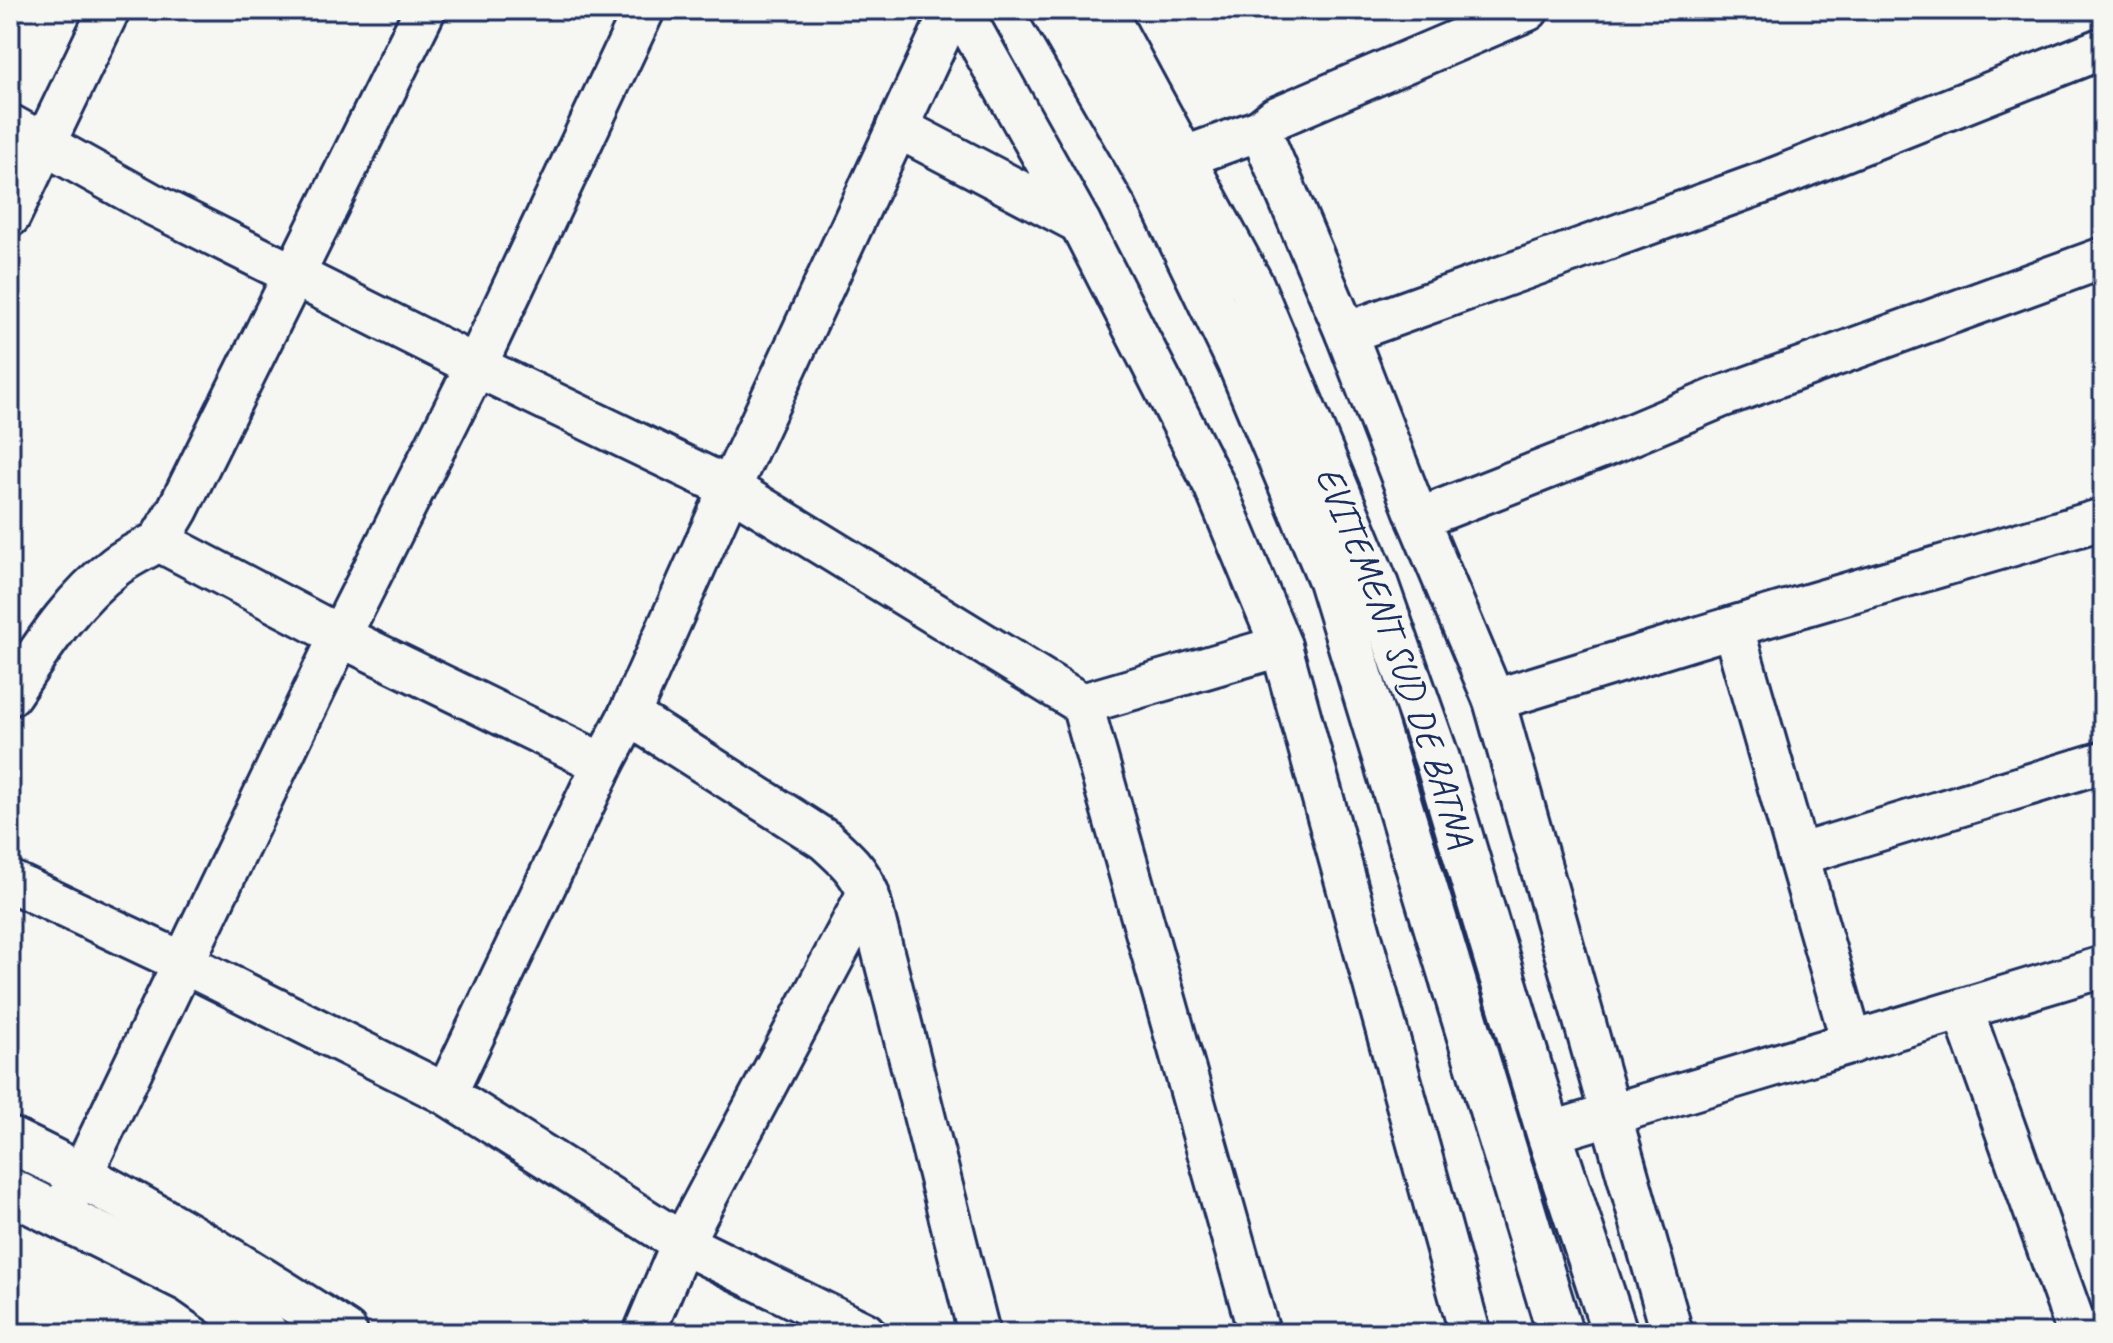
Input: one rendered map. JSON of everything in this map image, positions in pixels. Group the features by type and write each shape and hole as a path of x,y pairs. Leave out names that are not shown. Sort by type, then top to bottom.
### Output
{"main road":[{"name":"EVITEMENT SUD DE BATNA","path":"1053,10 1156,188 1241,365 1331,580 1560,1333"},
{"name":"EVITEMENT SUD DE BATNA","path":"1102,10 1252,287 1374,580 1437,759 1549,1133 1615,1333"},
{"path":"10,1140 82,1174 193,1237 345,1333"},
{"path":"10,1191 189,1280 265,1333"}],"street":[{"path":"10,216 109,10"},
{"path":"10,695 61,620 86,594 118,565 159,541 178,509 425,10"},
{"path":"59,1215 82,1174 340,636 476,366 644,10"},
{"path":"446,1094 629,715 730,488 952,10"},
{"path":"961,10 1080,223 1215,487 1281,646 1470,1333"},
{"path":"1182,158 1260,130 1275,118 1528,10"},
{"path":"1346,333 1768,181 2103,48"},
{"path":"10,125 154,205 476,366 730,488 1082,704 1259,1333"},
{"path":"897,127 1080,223"},
{"path":"1260,130 1346,333 1418,519 1494,700 1672,1333"},
{"path":"1418,519 1718,398 2103,258"},
{"path":"1494,700 2103,519"},
{"path":"159,541 340,636 603,764"},
{"path":"1733,628 1852,1043"},
{"path":"1082,704 1281,646"},
{"path":"629,715 825,840 851,863 868,893 979,1333"},
{"path":"1798,855 2103,762"},
{"path":"10,881 184,963 446,1094 682,1243 865,1333"},
{"path":"644,1333 682,1243 868,893"},
{"path":"1549,1133 2103,967"},
{"path":"1963,1011 2078,1333"},
{"path":"2087,1333 2103,1328"}]}
